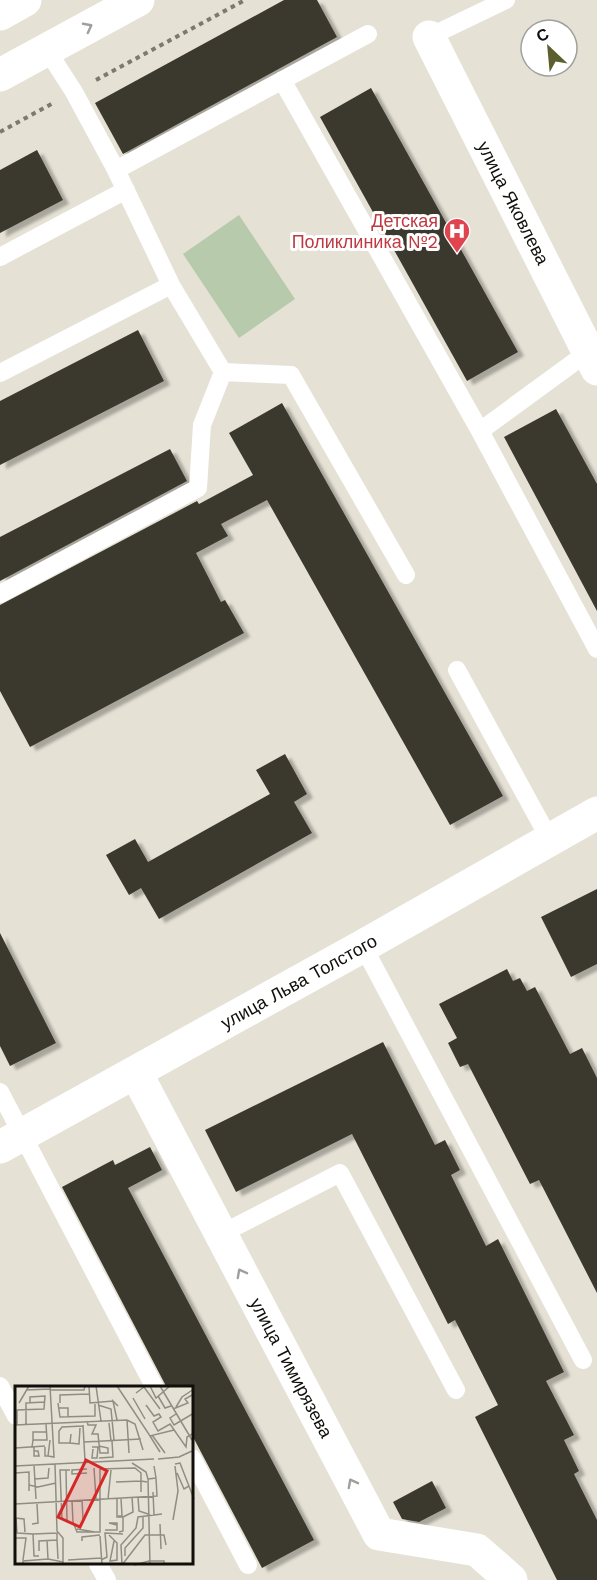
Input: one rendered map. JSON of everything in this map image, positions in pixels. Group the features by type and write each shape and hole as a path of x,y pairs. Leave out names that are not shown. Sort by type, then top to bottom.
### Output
{"street":[{"path":"0,14 25,0"},
{"path":"0,75 138,0"},
{"name":"улица Яковлева","path":"429,37 592,360"},
{"name":"улица Льва Толстого","path":"11,1141 597,813"},
{"name":"улица Тимирязева","path":"136,1073 379,1534 477,1550 511,1580"}],"lane":[{"path":"429,37 506,0"},
{"path":"116,170 368,34"},
{"path":"47,50 74,92 116,170 171,285 224,372"},
{"path":"282,80 480,431 597,649"},
{"path":"0,256 126,190"},
{"path":"0,373 171,285"},
{"path":"480,431 592,360"},
{"path":"224,372 291,375 406,575"},
{"path":"0,594 198,488 202,425 224,372"},
{"path":"457,670 550,840"},
{"path":"363,946 583,1360"},
{"path":"0,1092 11,1141 154,1386"},
{"path":"221,1234 340,1173 456,1390"},
{"path":"0,1386 15,1414"},
{"path":"194,1462 248,1565"},
{"path":"99,1565 107,1580"}],"path":[{"path":"0,132 245,0"}],"green space":[{"path":"239,215 295,299 239,338 183,254"}],"building":[{"path":"284,0 317,0 337,37 123,154 95,103"},
{"path":"371,88 518,352 467,381 320,117"},
{"path":"37,150 63,200 0,233 0,170"},
{"path":"138,330 164,381 0,465 0,401"},
{"path":"282,403 503,796 450,825 267,500 221,524 228,536 196,553 221,602 225,600 244,633 30,747 0,691 0,605 197,501 199,504 253,475 229,433"},
{"path":"556,409 597,484 597,611 504,437"},
{"path":"170,449 187,481 0,581 0,537"},
{"path":"285,754 307,794 294,802 312,833 159,919 141,888 129,895 106,855 135,839 148,862 270,794 256,770"},
{"path":"597,889 597,964 571,977 541,917"},
{"path":"0,933 56,1043 10,1066 0,1046"},
{"path":"507,969 513,981 520,978 527,991 535,987 570,1054 582,1048 597,1078 597,1293 539,1180 530,1184 468,1064 460,1067 448,1043 457,1038 439,1004"},
{"path":"383,1042 435,1145 445,1140 460,1170 451,1175 486,1246 498,1239 564,1372 546,1381 574,1435 564,1440 579,1471 574,1474 597,1520 597,1580 557,1580 475,1417 498,1405 455,1320 448,1324 352,1134 236,1192 205,1130"},
{"path":"150,1147 162,1170 128,1188 314,1540 262,1568 194,1439 194,1386 166,1386 62,1187 113,1160 115,1165"},
{"path":"432,1481 446,1508 419,1522 402,1519 393,1502"}],"place":[{"name":"Детская Поликлиника №2","path":"457,254"}]}
